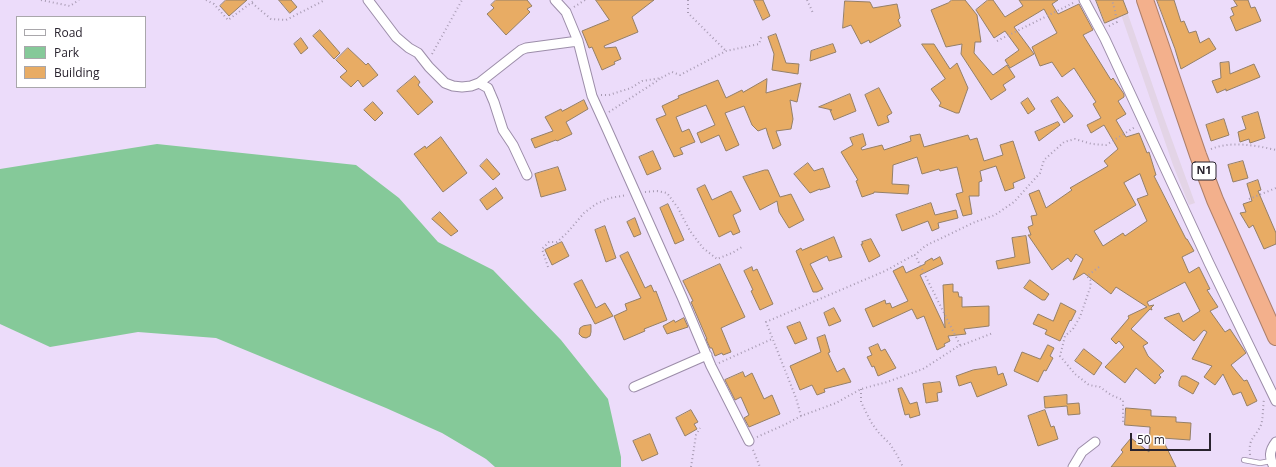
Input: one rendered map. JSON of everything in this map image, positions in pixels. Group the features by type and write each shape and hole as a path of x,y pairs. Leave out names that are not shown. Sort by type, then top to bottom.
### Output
{"highway":[{"name":"N1","path":"1145,0 1198,155 1237,251 1274,330"}],"street":[{"path":"368,0 396,37 409,48 418,52 429,67 445,83 453,86 471,86 479,82 521,50 526,48 578,41"},
{"path":"555,0 566,12 578,41 592,96 682,297 711,366 749,441"},
{"path":"1084,0 1101,31 1142,122 1276,401"},
{"path":"479,82 488,88 504,130 527,175"},
{"path":"634,387 707,355"},
{"path":"1073,467 1082,452 1095,442"},
{"path":"1273,464 1270,451 1276,442"}],"lane":[{"path":"1244,460 1273,464"}],"path":[{"path":"41,0 70,6 79,0"},
{"path":"206,0 214,4 228,20 255,0"},
{"path":"252,3 272,19 286,20 325,0"},
{"path":"429,67 430,57 446,31 462,0"},
{"path":"566,12 585,0"},
{"path":"688,0 688,13 726,51"},
{"path":"808,0 813,13"},
{"path":"997,41 1078,0"},
{"path":"1101,31 1117,22 1112,0"},
{"path":"602,118 613,108 672,72 680,75 726,51 759,44 762,35"},
{"path":"592,96 609,95 631,88 642,81 661,78"},
{"path":"801,416 796,398 766,322 885,271 915,255 925,246 975,222 994,215 1014,202 1040,173 1044,160 1064,142 1074,139 1092,144 1106,145 1142,122"},
{"path":"1198,155 1220,145 1240,144 1276,150"},
{"path":"1249,199 1276,188"},
{"path":"548,267 542,249 548,242 557,242 567,233 584,212 596,204 610,198 657,191 668,193 690,231 703,248 717,259 742,247"},
{"path":"915,255 960,345"},
{"path":"1099,267 1087,276 1090,281 1090,288 1080,317 1073,329 1065,336 1060,356 1074,374 1089,385 1100,387 1111,395 1123,400 1123,424"},
{"path":"760,467 749,441 801,416 836,403 861,389 887,382 923,369 960,345 993,333"},
{"path":"711,366 772,339"},
{"path":"1251,462 1249,446 1253,436 1262,424 1264,397 1268,386"},
{"path":"861,389 862,402 871,422 898,455 903,467"},
{"path":"691,467 695,441 700,428"}],"shaded area":[{"path":"1116,0 1123,0 1195,203 1189,205 1173,165"}],"green space":[{"path":"157,144 356,165 399,198 438,242 493,270 561,340 608,399 621,457 621,467 495,467 486,459 442,433 386,408 216,338 138,332 50,347 0,324 0,169"}],"building":[{"path":"226,0 247,0 229,16 220,6"},
{"path":"279,0 291,0 297,7 290,13"},
{"path":"496,0 527,0 532,6 527,9 530,12 506,35 487,14 494,8 491,5"},
{"path":"596,0 654,0 632,17 638,32 604,46 605,48 616,47 621,59 614,62 615,64 602,70 592,47 589,48 582,31 609,20"},
{"path":"754,0 763,0 770,16 763,20"},
{"path":"952,0 965,0 977,15 981,42 975,42 974,53 993,75 1007,65 1015,77 1003,85 1006,90 991,100 961,54 962,44 946,47 931,10"},
{"path":"988,0 993,0 1005,17 1023,6 1019,0 1058,0 1052,4 1058,14 1079,4 1093,30 1083,35 1111,80 1113,78 1124,94 1124,97 1118,101 1126,114 1116,120 1126,137 1139,133 1147,153 1149,152 1156,175 1154,176 1186,239 1194,251 1182,257 1189,273 1199,267 1210,289 1207,290 1218,307 1210,311 1225,332 1230,329 1246,353 1231,365 1244,381 1247,380 1257,401 1247,406 1241,392 1233,395 1223,374 1215,385 1204,377 1212,366 1192,359 1207,332 1204,330 1194,341 1164,318 1179,313 1183,322 1200,311 1185,282 1147,302 1149,306 1154,305 1151,308 1152,310 1150,309 1131,329 1148,343 1143,346 1148,356 1164,371 1159,375 1161,377 1155,384 1136,368 1125,383 1105,367 1124,347 1119,341 1116,344 1111,339 1129,318 1128,316 1147,307 1116,287 1111,294 1084,273 1073,280 1083,259 1076,254 1071,262 1068,258 1052,270 1028,235 1031,235 1028,227 1033,225 1031,216 1037,215 1029,194 1039,190 1046,208 1072,190 1070,188 1108,166 1104,161 1118,149 1104,125 1091,133 1087,125 1101,118 1093,104 1096,102 1074,68 1062,77 1052,62 1040,66 1032,47 1057,33 1044,9 1014,27 1034,54 1010,68 1005,60 1019,50 1005,31 994,38 976,10","holes":["1140,174 1148,195 1137,199 1147,221 1125,236 1123,233 1103,246 1094,231 1136,205 1124,183"]},
{"path":"1096,0 1123,0 1128,13 1105,23"},
{"path":"1157,0 1174,0 1181,22 1184,21 1189,33 1196,31 1200,43 1209,38 1216,49 1181,69"},
{"path":"1234,0 1248,0 1251,8 1255,7 1261,21 1236,31 1230,17 1234,15 1231,8 1237,6"},
{"path":"845,1 870,2 873,8 897,4 900,18 898,20 901,26 870,43 869,40 861,44 851,25 843,28"},
{"path":"320,30 340,53 334,59 313,36"},
{"path":"776,34 786,63 799,64 798,74 772,70 774,54 768,37"},
{"path":"301,38 308,48 301,54 294,44"},
{"path":"833,44 836,52 810,61 811,51"},
{"path":"922,44 934,44 950,69 957,63 968,88 959,113 939,106 941,103 931,89 945,79"},
{"path":"348,48 366,65 368,63 378,75 363,87 358,80 351,87 340,77 347,71 336,60"},
{"path":"1229,62 1230,74 1254,64 1260,77 1226,91 1226,89 1217,93 1212,81 1221,78 1220,63"},
{"path":"415,76 420,82 418,85 433,102 418,115 397,91"},
{"path":"767,79 766,93 801,83 797,102 790,100 793,119 791,129 776,131 781,145 773,149 766,128 758,131 752,125 744,106 725,113 739,145 726,151 719,135 701,143 697,133 715,125 706,105 676,117 682,132 689,129 695,142 680,148 683,154 674,157 656,119 666,115 662,106 679,98 678,96 718,80 726,98 742,90 743,92"},
{"path":"879,88 892,113 887,116 889,122 878,126 865,95"},
{"path":"850,94 856,111 834,120 830,110 832,110 819,107"},
{"path":"1058,97 1073,116 1064,123 1051,101"},
{"path":"1028,98 1035,109 1028,114 1021,103"},
{"path":"584,100 588,109 566,122 572,134 557,141 556,140 535,148 531,139 553,131 545,117 561,109 562,111"},
{"path":"373,102 383,113 375,121 364,110"},
{"path":"1258,112 1265,138 1250,143 1249,139 1240,142 1238,132 1246,129 1242,117"},
{"path":"1224,119 1229,135 1211,141 1206,125"},
{"path":"1058,122 1060,125 1039,141 1035,132"},
{"path":"863,134 866,145 861,148 862,150 882,145 884,150 911,141 910,136 920,134 924,147 968,135 970,140 977,138 984,161 1003,155 1000,145 1013,141 1025,178 1013,183 1014,188 1005,191 996,166 980,171 982,181 979,182 979,196 969,196 972,214 963,216 956,194 963,192 957,167 940,171 939,169 922,174 917,157 893,165 892,184 909,185 908,194 874,192 862,197 856,181 858,180 841,152 853,145 850,138"},
{"path":"441,137 467,173 443,192 414,154 425,146 426,148"},
{"path":"653,151 661,169 647,175 639,157"},
{"path":"487,159 500,174 493,180 480,166"},
{"path":"1243,161 1248,178 1233,182 1228,165"},
{"path":"808,163 814,171 823,168 830,187 810,193 794,174"},
{"path":"558,167 566,190 541,197 535,174"},
{"path":"768,170 780,197 791,194 804,220 789,228 779,212 777,201 760,210 743,177"},
{"path":"1258,180 1261,190 1258,191 1276,233 1276,244 1264,249 1253,225 1249,228 1240,213 1246,212 1243,204 1252,201 1247,184"},
{"path":"705,185 712,200 731,191 741,211 733,215 740,232 733,235 731,231 719,237 697,189"},
{"path":"496,188 503,198 487,210 480,200"},
{"path":"931,203 935,215 956,210 958,218 938,223 939,228 932,231 928,221 902,231 896,215"},
{"path":"668,204 684,240 675,244 660,208"},
{"path":"440,212 458,231 451,236 432,219"},
{"path":"635,218 641,234 634,237 627,222"},
{"path":"605,226 616,258 606,262 595,230"},
{"path":"1026,236 1030,263 998,269 996,261 1015,257 1012,238"},
{"path":"834,237 842,257 829,261 827,256 810,264 823,289 813,292 796,251"},
{"path":"871,239 880,256 869,262 861,244 863,244 862,242"},
{"path":"562,242 569,256 552,265 545,250"},
{"path":"628,252 645,288 651,285 654,292 656,291 667,320 644,329 645,331 624,340 614,316 627,310 625,304 641,298 620,256"},
{"path":"940,257 943,264 920,275 945,328 943,285 953,284 953,292 958,292 959,297 962,297 962,307 989,306 989,326 964,329 966,334 948,336 950,341 944,344 945,346 937,350 924,316 917,319 912,309 873,327 865,309 885,300 886,304 890,303 892,308 908,301 893,271 903,266 906,273 925,264 925,262 932,258 933,260"},
{"path":"720,264 745,317 721,328 731,352 723,355 722,353 715,356 706,339 691,302 693,301 683,281"},
{"path":"752,267 753,271 757,269 773,304 760,310 744,271"},
{"path":"582,280 596,308 605,303 613,316 595,324 574,284"},
{"path":"1030,280 1049,294 1045,300 1042,300 1024,288"},
{"path":"1061,303 1076,311 1060,341 1045,334 1047,330 1033,324 1038,314 1053,321"},
{"path":"834,308 841,321 829,326 824,313"},
{"path":"684,318 688,327 667,334 663,326 674,320 675,322"},
{"path":"800,322 807,339 795,344 787,327"},
{"path":"591,325 590,336 586,338 579,334 580,328"},
{"path":"825,335 830,352 828,353 837,372 844,368 851,382 824,389 825,392 817,395 812,385 800,390 790,366 821,352 817,338"},
{"path":"878,344 881,351 885,349 896,368 878,376 874,366 872,367 867,357 872,355 869,348"},
{"path":"1048,345 1054,348 1050,356 1053,358 1046,371 1044,370 1038,382 1014,371 1022,352 1040,359"},
{"path":"1084,349 1102,363 1094,375 1075,361"},
{"path":"996,367 998,375 1003,373 1007,385 977,397 971,382 959,386 956,376 973,370"},
{"path":"743,372 745,377 752,373 764,399 772,395 780,414 749,427 744,418 749,415 741,397 735,400 725,380"},
{"path":"1182,376 1186,376 1199,383 1193,394 1179,386"},
{"path":"940,382 942,392 937,393 938,401 926,403 923,384"},
{"path":"902,388 910,404 917,402 920,415 910,418 909,414 905,415 898,389"},
{"path":"1067,395 1067,404 1079,403 1080,414 1068,415 1067,406 1045,408 1044,397"},
{"path":"1126,408 1151,410 1151,416 1176,417 1176,422 1191,423 1190,440 1162,438 1176,467 1111,467 1123,452 1121,450 1131,438 1149,452 1150,427 1125,425"},
{"path":"691,410 698,422 694,424 697,429 685,436 676,418"},
{"path":"1045,410 1051,427 1054,426 1058,439 1038,446 1028,416"},
{"path":"650,434 658,454 642,461 633,441"}]}
